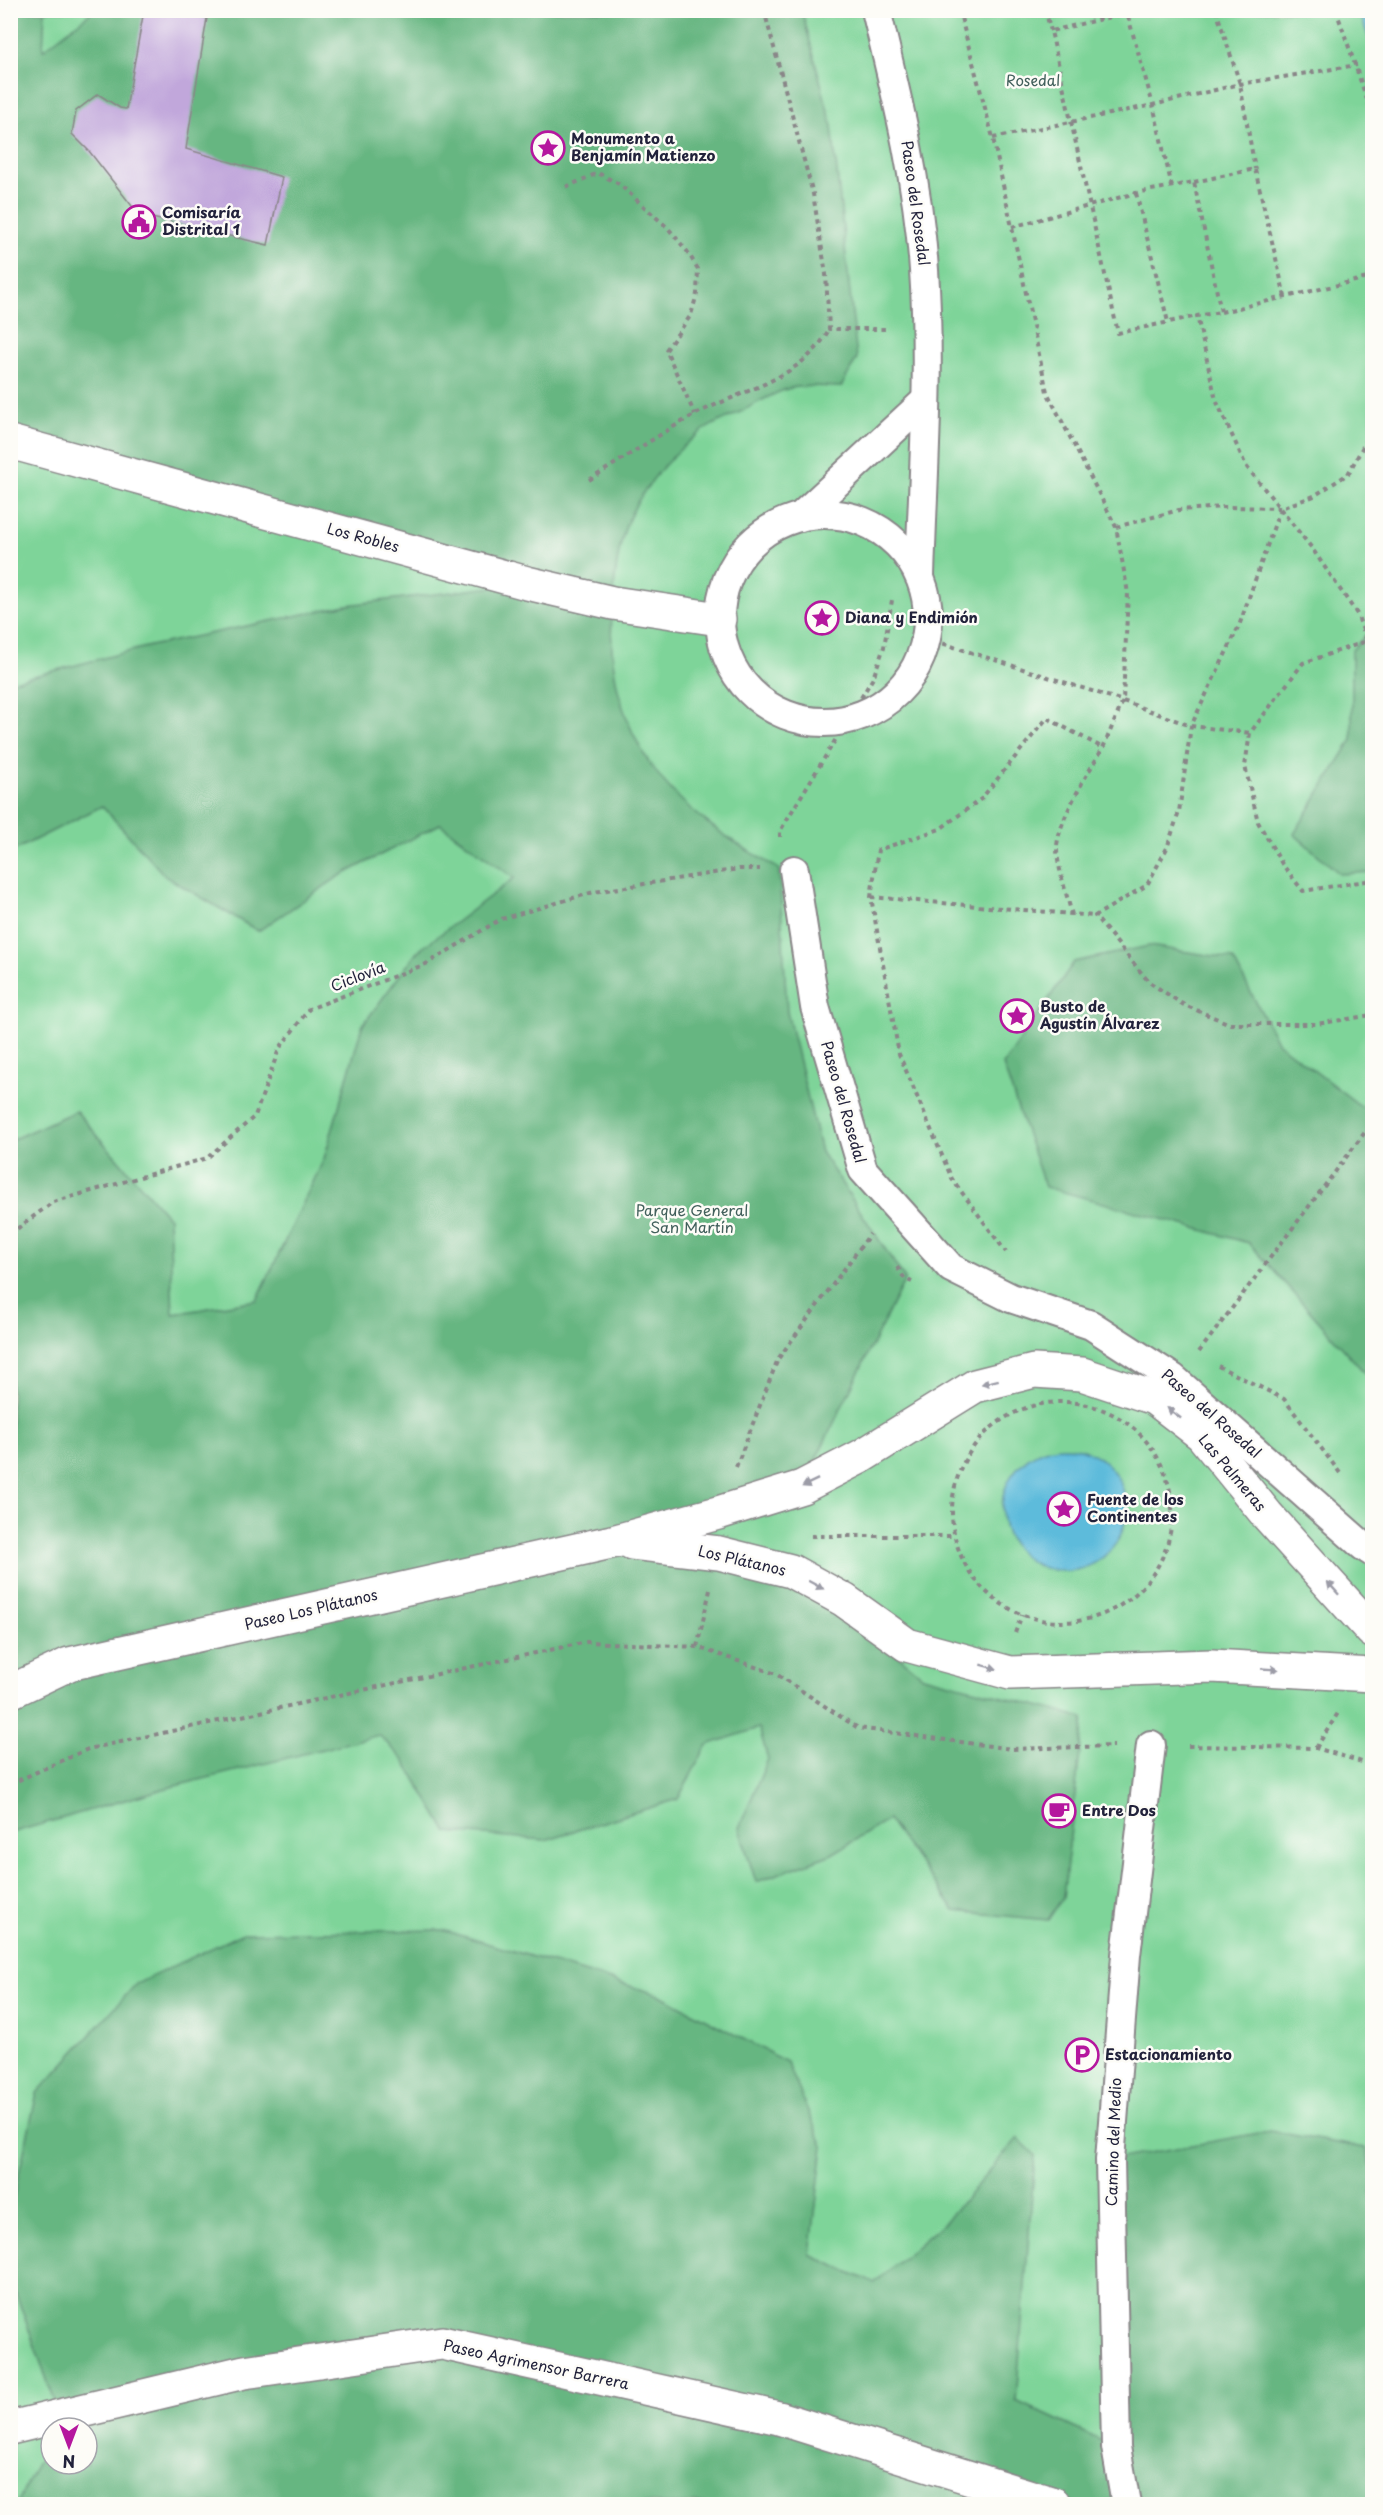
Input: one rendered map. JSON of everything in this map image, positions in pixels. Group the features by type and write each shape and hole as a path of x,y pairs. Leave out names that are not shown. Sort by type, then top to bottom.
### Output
{"street":[{"name":"Paseo del Rosedal","path":"876,10 912,163 924,270 926,400 920,576"},
{"path":"800,517 926,400"},
{"name":"Los Robles","path":"10,442 527,583 613,603 719,619"},
{"path":"828,514 856,519 882,531 920,576 928,607 927,638 916,668 896,693 870,711 847,720 803,721 764,703 734,672 723,646 719,619 724,584 741,553 767,530 800,517 828,514"},
{"name":"Paseo del Rosedal","path":"794,870 816,1007 863,1170 951,1268 1011,1298 1091,1325 1173,1378 1368,1549"},
{"name":"Las Palmeras","path":"718,1514 802,1487 862,1456 975,1386 1034,1371 1082,1374 1154,1398 1202,1435 1267,1515 1372,1631"},
{"path":"616,1541 718,1514"},
{"name":"Los Plátanos","path":"616,1541 719,1554 791,1571 844,1600 907,1645 1010,1673 1212,1666 1372,1675"},
{"name":"Paseo Los Plátanos","path":"10,1692 69,1664 616,1541"},
{"name":"Camino del Medio","path":"1126,2505 1116,2447 1110,2160 1126,1955 1151,1745"},
{"name":"Paseo Agrimensor Barrera","path":"10,2428 244,2372 442,2343 779,2418 1054,2505"}],"path":[{"path":"589,480 695,415 787,372 822,344 829,329 826,274 813,194 764,10"},
{"path":"959,10 993,138 1047,392 1116,527 1128,593 1123,701 1103,748 1083,781 1065,821 1057,849 1072,915"},
{"path":"1045,10 1118,333 1372,277"},
{"path":"1051,31 1141,10"},
{"path":"1216,10 1240,84 1255,169 1285,297"},
{"path":"1336,10 1357,65 1372,114"},
{"path":"1127,14 1153,105 1172,186"},
{"path":"993,138 1153,105 1240,84 1357,65"},
{"path":"1012,226 1136,193 1255,169"},
{"path":"566,187 598,173 620,184 668,228 698,269 697,294 691,315 666,350 695,415"},
{"path":"1194,182 1221,312"},
{"path":"1136,193 1168,322"},
{"path":"1197,316 1216,400 1246,466 1281,508 1357,614 1367,641"},
{"path":"829,329 907,329 925,325"},
{"path":"1116,527 1179,510 1225,507 1281,508 1314,496 1348,474 1372,430"},
{"path":"871,897 1095,916 1147,885 1167,848 1179,812 1191,726 1239,626 1281,508"},
{"path":"927,638 1123,701 1191,726 1250,734"},
{"path":"1372,643 1367,641 1304,663 1250,734 1245,766 1258,822 1282,864 1303,891 1372,880"},
{"path":"1014,1257 1004,1251 952,1179 899,1054 871,897 878,850 940,829 981,798 1047,718 1103,748"},
{"name":"Ciclovía","path":"10,1233 53,1202 207,1158 255,1116 279,1049 309,1009 426,964 501,919 594,892 740,868 794,870"},
{"path":"1095,916 1149,982 1184,1005 1230,1024 1317,1024 1372,1015"},
{"path":"1206,1360 1196,1355 1372,1123"},
{"path":"718,1514 778,1359 873,1230 898,1209"},
{"path":"1216,1365 1284,1399 1345,1480"},
{"path":"1062,1401 1100,1407 1133,1426 1156,1452 1170,1483 1173,1518 1166,1552 1148,1582 1123,1605 1090,1618 1056,1622 1022,1615 989,1596 965,1566 951,1536 952,1491 966,1456 990,1426 1024,1408 1062,1401"},
{"path":"800,1537 951,1536"},
{"path":"697,1647 719,1554"},
{"path":"10,1784 88,1749 587,1642 697,1647 776,1674 858,1728 1012,1749 1151,1745 1316,1748 1372,1765"}],"green space":[{"name":"Parque General San Martín","path":"11,11 1372,11 1372,2504 11,2504"},
{"path":"11,11 45,11 43,50 93,11 802,11 832,126 857,358 841,387 800,387 769,396 701,432 654,478 628,520 621,544 611,630 613,665 620,698 632,731 652,767 683,802 701,817 739,845 779,869 787,1012 821,1152 905,1279 802,1487 619,1540 810,1584 923,1676 1084,1718 1063,1897 1048,1920 955,1911 888,1820 832,1854 756,1882 739,1828 768,1759 759,1728 707,1745 678,1799 545,1840 447,1832 403,1759 379,1735 163,1789 11,1833 11,1140 76,1111 169,1218 173,1314 257,1300 324,1159 362,1026 417,952 514,878 440,824 340,876 258,931 165,876 102,806 11,852 10,682 150,646 347,605 525,583 11,442"},
{"path":"1372,628 1372,872 1340,874 1294,834 1352,740 1352,650"},
{"path":"1149,946 1233,959 1278,1043 1362,1107 1372,1102 1372,1381 1249,1243 1045,1187 1003,1065 1074,962"},
{"path":"443,1930 660,1995 787,2062 823,2146 810,2255 874,2283 945,2222 1018,2138 1035,2155 1016,2401 1115,2447 1110,2160 1270,2131 1365,2148 1372,2168 1372,2504 17,2504 39,2459 39,2476 99,2476 99,2416 60,2416 11,2280 11,2209 37,2093 136,1984 243,1933"}],"water":[{"path":"1359,11 1372,11 1372,47"},
{"path":"1064,1447 1088,1451 1108,1465 1122,1485 1126,1509 1122,1533 1108,1553 1088,1567 1064,1571 1040,1567 1020,1553 1006,1533 1002,1509 1006,1485 1020,1465 1040,1451"}],"building":[{"path":"144,10 164,10 207,18 186,149 282,177 268,245 139,215 89,151 72,134 76,111 98,94 120,108 126,109"}],"place":[{"name":"Monumento a Benjamín Matienzo","path":"548,148"},
{"name":"Comisaría Distrital 1","path":"139,222"},
{"name":"Diana y Endimión","path":"822,618"},
{"name":"Busto de Agustín Álvarez","path":"1017,1016"},
{"name":"Fuente de los Continentes","path":"1064,1509"},
{"name":"Entre Dos","path":"1059,1811"},
{"name":"Estacionamiento","path":"1082,2055"}],"park label":[{"name":"Rosedal","path":"1033,81"}]}
